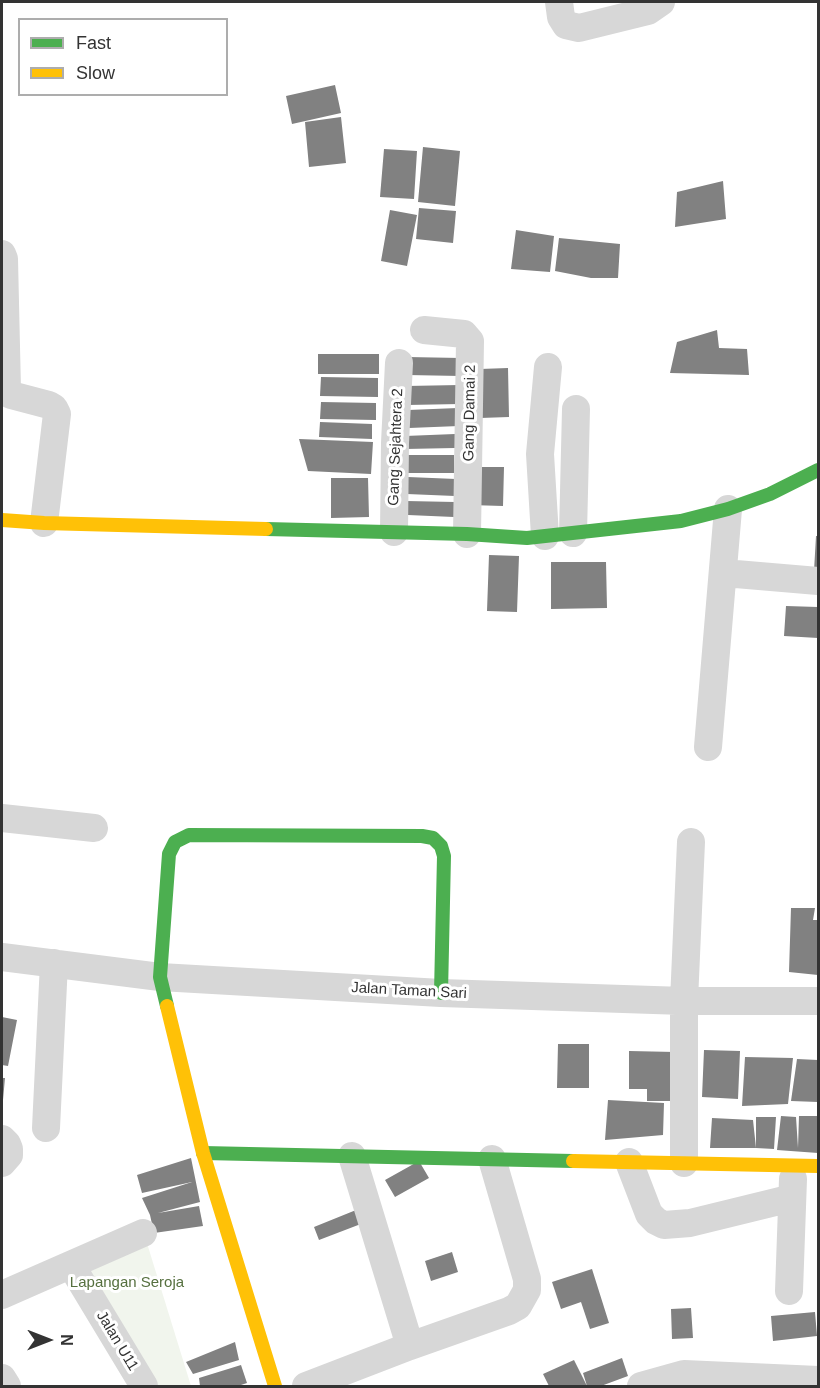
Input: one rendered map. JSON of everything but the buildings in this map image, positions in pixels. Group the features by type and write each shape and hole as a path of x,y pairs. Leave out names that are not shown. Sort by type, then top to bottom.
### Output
{"street":[{"path":"558,2 561,17 566,25 579,28 648,11 661,2"},
{"path":"2,254 4,259 7,390 11,395 49,405 57,414 44,523"},
{"name":"Gang Damai 2","path":"424,330 464,334 470,341 467,534"},
{"name":"Gang Sejahtera 2","path":"394,532 399,363"},
{"path":"545,536 540,454 548,367"},
{"path":"573,533 576,409"},
{"path":"2,520 467,534 527,538 681,521 728,509 770,494 819,470"},
{"path":"708,747 728,509"},
{"path":"724,573 819,581"},
{"path":"2,818 94,828"},
{"path":"275,1386 203,1153 160,976 169,854 175,842 189,835 422,836 433,838 441,846 444,856 441,993"},
{"path":"684,1163 684,1001 691,842"},
{"name":"Jalan Taman Sari","path":"2,957 160,976 441,993 684,1001 819,1001"},
{"path":"46,1128 54,963"},
{"path":"2,1139 9,1149 9,1155 2,1163"},
{"path":"203,1153 806,1165 792,1198 789,1291"},
{"path":"352,1156 410,1346"},
{"path":"306,1386 509,1311 524,1299 527,1279 492,1159"},
{"path":"629,1162 649,1214 664,1225 690,1223 792,1198"},
{"path":"2,1295 143,1233"},
{"name":"Jalan U11","path":"70,1265 144,1386"},
{"path":"641,1386 684,1374 819,1380"},
{"path":"2,1378 7,1386"}],"green space":[{"name":"Lapangan Seroja","path":"146,1240 191,1386 151,1386 83,1269"}],"traffic: fast":[{"path":"266,529 467,534 527,538 681,521 728,509 770,494 818,470"},
{"path":"167,1006 160,977 169,854 175,842 189,835 422,836 433,838 441,846 444,856 441,993"},
{"path":"203,1153 573,1161"}],"traffic: slow":[{"path":"2,520 266,529"},
{"path":"167,1006 203,1153 275,1386"},
{"path":"573,1161 818,1166"}]}
